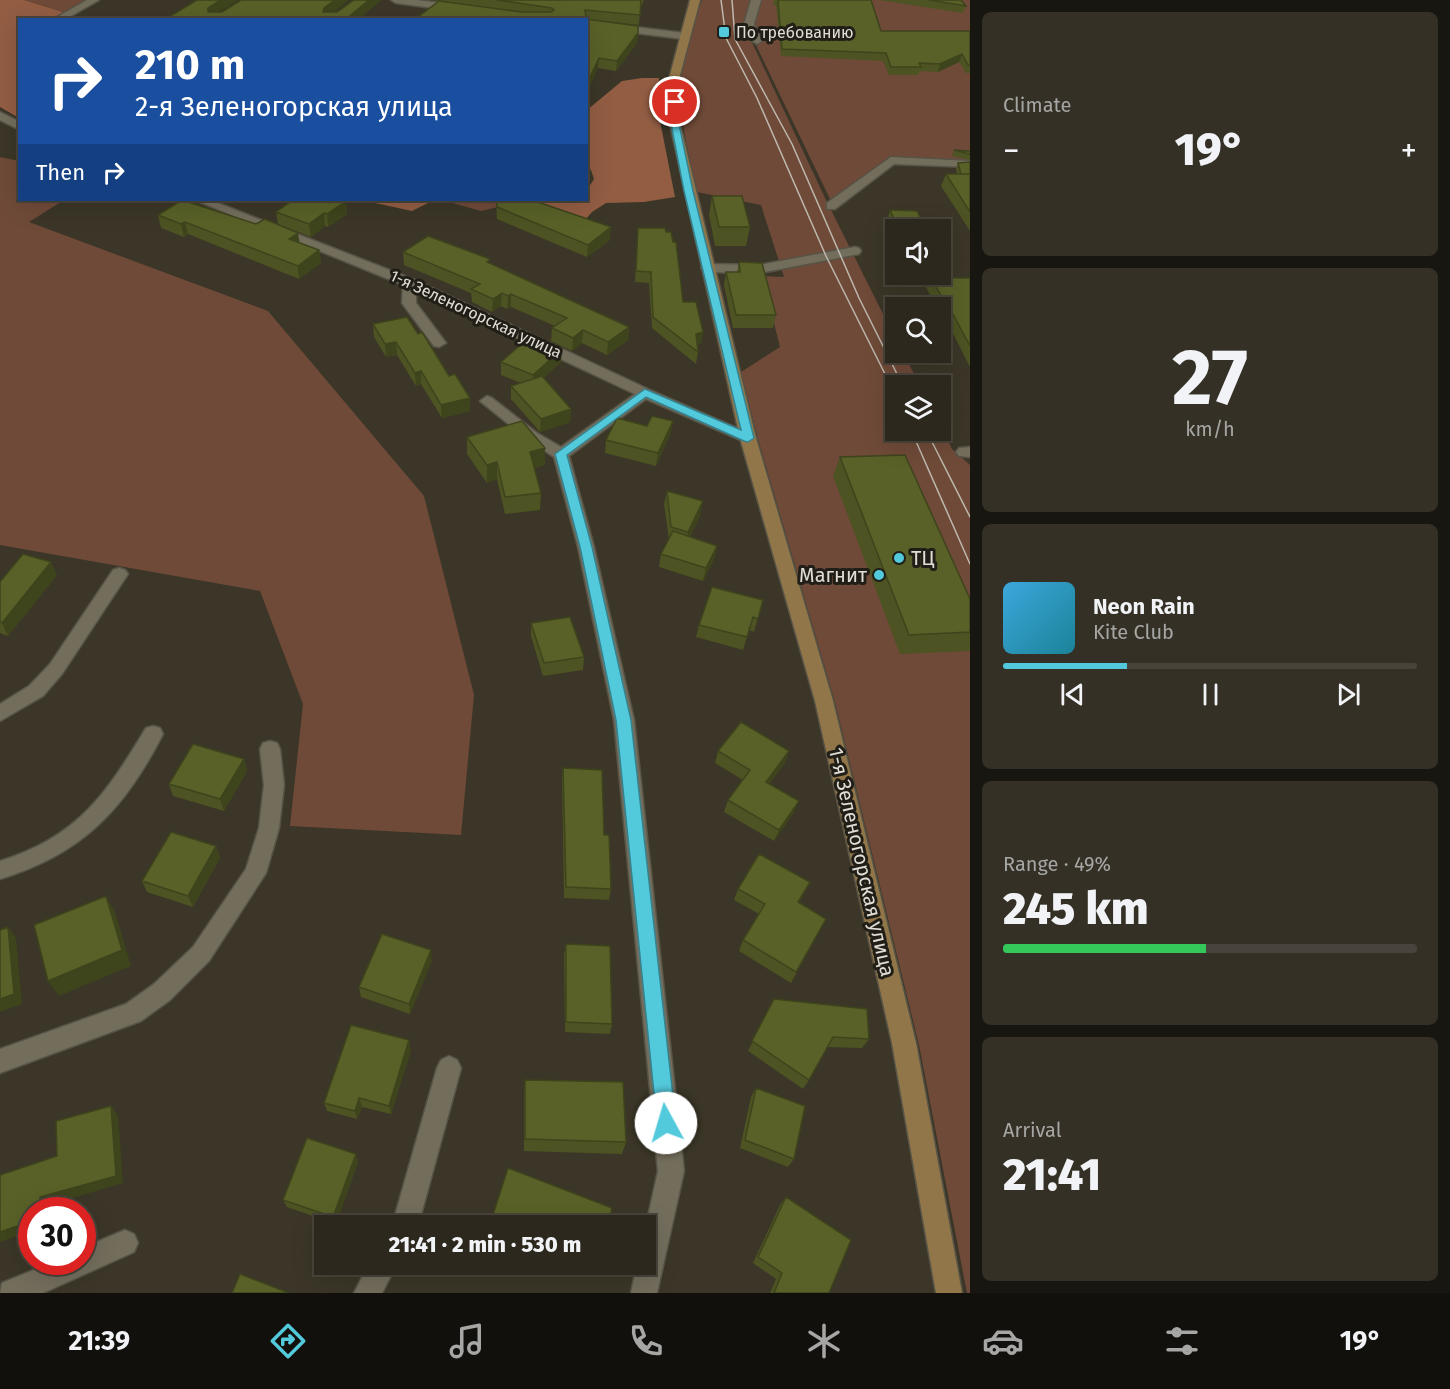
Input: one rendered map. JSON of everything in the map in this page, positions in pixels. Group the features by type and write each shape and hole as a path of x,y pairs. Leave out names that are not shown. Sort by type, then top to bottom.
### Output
{"main road":[{"name":"1-я Зеленогорская улица","path":"695,0 674,79 675,124 748,438 824,701 894,997 949,1293"}],"street":[{"path":"60,18 94,0"},
{"path":"396,0 463,15"},
{"path":"756,0 749,24 757,41"},
{"path":"588,24 684,36"},
{"path":"0,115 18,126"},
{"path":"831,206 891,160 970,164"},
{"name":"1-я Зеленогорская улица","path":"204,201 410,283 645,393 748,438"},
{"path":"707,268 760,269 855,250"},
{"path":"410,283 409,303 439,343"},
{"path":"561,454 645,393"},
{"path":"487,401 532,436 561,454 586,547 624,720 671,1171 644,1293"},
{"path":"0,713 36,691 56,669 119,574"},
{"path":"0,870 20,864 72,837 111,800 153,734"},
{"path":"0,1061 133,1013 162,992 201,954 255,873 269,828 274,785 270,749"},
{"path":"408,1215 449,1068"},
{"path":"12,1293 125,1243"},
{"path":"367,1293 378,1275"}],"shaded area":[{"path":"0,0 24,0 66,13 54,18 18,18 18,117 0,107"},
{"path":"24,0 92,0 66,13"},
{"path":"702,0 753,0 746,27 749,36 826,200 885,318 885,363 908,363 915,375 885,375 885,441 948,441 952,449 970,465 970,1293 967,1293 919,1045 835,702 758,439 741,372 780,347 762,276 784,277 761,205 697,192 681,109 681,71 688,40"},
{"path":"759,0 970,0 970,164 891,160 836,202 830,199 756,45 758,39 752,24"},
{"path":"659,78 660,121 675,197 644,202 606,203 592,212 585,220 520,201 588,201 588,188 594,179 588,167 588,109 622,81"},
{"path":"0,157 18,161 18,201 62,201 29,222 268,311 424,496 474,695 461,835 290,826 303,704 260,591 0,545"},
{"path":"376,201 423,201 428,203 412,211 375,203"},
{"path":"446,201 524,201 481,211"}],"building":[{"path":"197,0 221,0 208,8 208,12 222,12 241,0 335,0 324,8 323,12 337,12 354,0 369,0 347,18 167,18"},
{"path":"497,0 641,0 640,15 585,10 586,18 417,18 439,1 522,12 551,12 554,10"},
{"path":"778,0 871,0 881,31 970,31 970,65 962,54 940,64 919,63 921,67 891,67 886,53 782,49"},
{"path":"929,0 961,0 966,6"},
{"path":"588,19 638,26 638,33 617,61 599,58 588,82"},
{"path":"954,150 970,151 970,154"},
{"path":"970,162 970,174 961,174 958,163"},
{"path":"946,174 970,174 970,212"},
{"path":"712,196 742,196 750,227 719,227"},
{"path":"180,201 185,201 256,224 265,219 298,233 289,239 319,250 298,266 185,222 181,224 158,215"},
{"path":"292,201 346,201 309,224 276,212"},
{"path":"497,201 535,201 611,227 588,245 497,207"},
{"path":"890,210 917,211 921,219 894,219"},
{"path":"638,228 665,228 666,232 671,232 673,242 676,242 683,302 696,302 703,332 696,334 698,352 653,317 651,272 636,271"},
{"path":"428,236 490,259 487,262 629,327 608,342 583,330 573,338 552,328 567,318 511,294 508,296 502,293 493,299 471,289 480,284 403,252"},
{"path":"739,262 762,263 776,315 736,315 726,272 740,272"},
{"path":"951,274 953,278 970,278 970,346 951,310 951,297 942,297 935,285 951,285"},
{"path":"407,317 418,334 422,332 449,376 455,374 470,398 441,405 421,371 415,373 396,342 385,344 373,324"},
{"path":"538,338 562,349 533,375 501,362 525,341 530,343"},
{"path":"542,376 571,409 541,419 511,386"},
{"path":"652,416 673,421 658,453 606,440 617,418 647,426"},
{"path":"522,421 545,448 530,452 541,493 505,497 497,462 487,465 467,437"},
{"name":"ТЦ","path":"905,455 970,599 970,632 909,635 840,457"},
{"path":"667,491 703,501 688,532 671,527"},
{"path":"673,531 717,546 706,568 661,554"},
{"path":"23,554 51,562 2,623 0,622 0,582"},
{"path":"712,587 763,600 758,619 753,617 747,637 699,625"},
{"path":"570,617 584,657 544,663 531,623"},
{"path":"741,722 789,751 766,782 799,801 779,830 728,800 750,770 718,751"},
{"path":"193,744 244,759 220,799 169,784"},
{"path":"563,768 602,770 604,835 609,835 611,889 566,887"},
{"path":"171,832 216,846 188,896 142,881"},
{"path":"759,854 810,882 798,902 826,919 796,972 743,940 765,904 738,889"},
{"path":"106,896 122,950 48,981 34,925"},
{"path":"8,927 14,994 0,999 0,930"},
{"path":"382,934 431,950 409,1004 359,987"},
{"path":"566,944 610,946 612,1024 566,1022"},
{"path":"774,999 867,1009 869,1039 833,1037 809,1080 752,1041"},
{"path":"351,1025 409,1040 389,1106 359,1098 355,1111 324,1103"},
{"path":"525,1080 623,1082 626,1142 525,1139"},
{"path":"756,1088 805,1106 794,1159 745,1140"},
{"path":"111,1106 116,1176 40,1197 18,1197 18,1226 0,1232 0,1175 57,1156 56,1121"},
{"path":"307,1138 356,1154 334,1215 327,1215 283,1200"},
{"path":"508,1168 612,1208 610,1215 493,1215"},
{"path":"786,1197 851,1240 829,1293 774,1293 782,1273 758,1257"},
{"path":"240,1274 289,1293 232,1293"}],"tram line":[{"path":"721,0 726,38 757,98 826,256 886,375"},
{"path":"732,0 735,39 792,144 859,298 898,375"},
{"path":"916,441 970,564"},
{"path":"932,441 970,517"}],"place":[{"name":"По требованию","path":"724,32"},
{"name":"ТЦ","path":"899,558"},
{"name":"Магнит","path":"879,575"}],"route":[{"path":"666,1123 624,720 586,547 561,454 645,393 748,438 689,191 675,124 675,102"}]}
